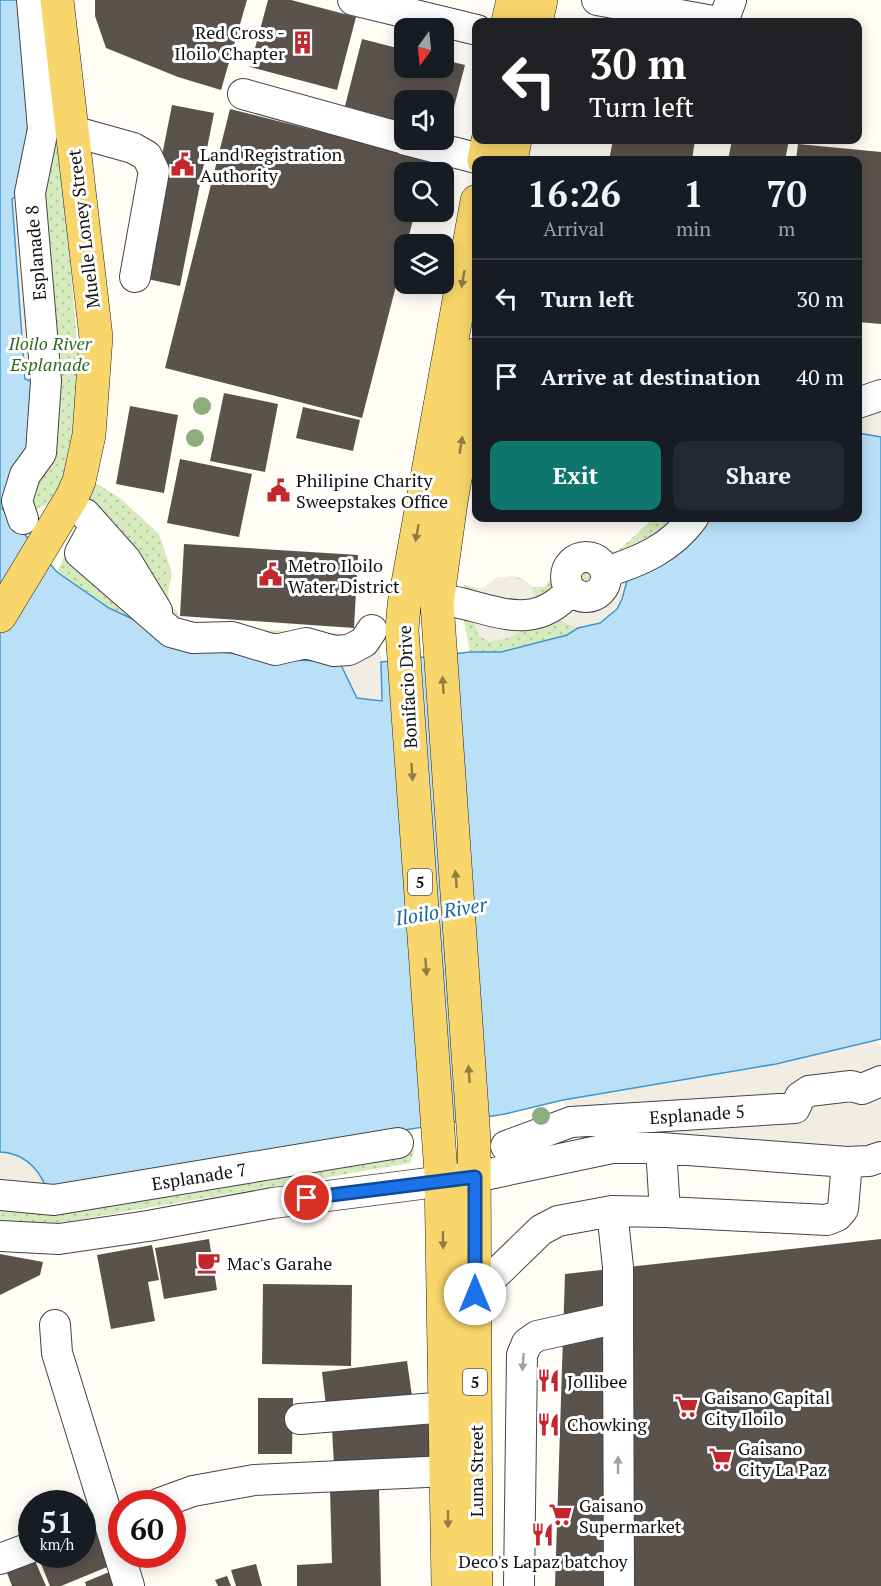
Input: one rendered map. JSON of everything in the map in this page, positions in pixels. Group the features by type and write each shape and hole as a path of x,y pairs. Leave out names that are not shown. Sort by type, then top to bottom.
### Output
{"main road":[{"name":"Muelle Loney Street","path":"0,616 78,522 79,481 89,435 96,337 57,0"},
{"path":"509,18 513,0"},
{"path":"537,18 541,0"},
{"name":"Bonifacio Drive","path":"439,1143 387,630 472,225"},
{"name":"Bonifacio Drive","path":"472,382 451,501 437,603 445,614 474,1140"},
{"name":"Luna Street","path":"474,1140 476,1586"},
{"name":"Luna Street","path":"439,1143 447,1407 448,1586"}],"street":[{"name":"Esplanade 8","path":"20,510 25,475 41,453 46,381 30,193 43,129 32,0"},
{"path":"353,0 472,29"},
{"path":"597,0 696,18"},
{"path":"724,18 731,0"},
{"path":"243,94 394,136"},
{"path":"72,131 133,148 147,156 151,163 154,171 135,277"},
{"path":"443,150 472,157"},
{"path":"862,402 881,395"},
{"path":"78,522 80,553 163,625 182,636 232,637 275,650 306,643 334,651 349,650 387,630"},
{"path":"78,522 126,560 150,595 163,625"},
{"path":"445,614 537,614 558,604 570,590 567,572 580,558 593,558 606,572 654,554 679,534 690,522"},
{"name":"Esplanade 5","path":"506,1146 571,1122 795,1108 800,1097 809,1091 851,1086 862,1089 881,1081"},
{"name":"Esplanade 7","path":"0,1195 54,1200 398,1143"},
{"path":"0,1236 59,1239 273,1203 475,1177 582,1152 612,1148 661,1148 847,1162 868,1161 881,1157"},
{"path":"661,1148 665,1212"},
{"path":"475,1294 541,1230 558,1221 612,1211 827,1220 837,1216 843,1209 847,1162"},
{"path":"612,1211 618,1268 619,1586"},
{"path":"519,1586 522,1355 527,1343 537,1336 618,1318"},
{"path":"55,1325 57,1353 104,1519 129,1586"},
{"path":"300,1419 447,1407"},
{"path":"186,1494 254,1480 448,1471"},
{"path":"0,1559 18,1552"}],"green space":[{"name":"Iloilo River Esplanade","path":"48,0 80,378 74,456 51,503 38,508 24,537 2,508 15,474 12,198 21,193 30,103"},
{"path":"92,481 120,498 159,534 172,573 168,592 170,603 182,619 213,627 346,634 366,626 379,640 381,662 357,698 339,661 276,660 195,648 109,608 57,572 78,528"},
{"path":"650,522 702,522 626,589 619,602 607,614 591,624 535,645 494,653 470,652 464,620 464,585 480,589 512,576 525,581 532,587 544,587 558,564 571,553 578,550 618,551"},
{"path":"410,1129 414,1152 410,1163 36,1227 0,1222 0,1152 21,1157 227,1158"}],"shaded area":[{"path":"21,193 33,382 25,380 12,198"},
{"path":"881,395 881,437 862,433 862,402"},
{"path":"498,577 513,577 528,582 537,602 529,625 511,637 489,642 478,635 470,609 470,596 473,590 484,587"},
{"path":"626,581 617,609 600,623 578,628 558,620 582,597 596,595 605,586"},
{"path":"379,640 382,701 357,698 334,651"},
{"path":"875,1041 881,1046 881,1140 872,1149 574,1133 563,1100 776,1064"},
{"path":"0,1152 21,1157 34,1165 46,1187 0,1195"}],"water":[{"name":"Iloilo River","path":"0,0 21,0 30,103 21,193 12,199 25,379 33,382 30,447 15,474 2,508 57,572 109,608 195,648 276,660 339,661 357,698 382,701 381,662 470,652 501,652 567,635 578,628 600,623 617,609 629,574 701,522 862,522 862,434 881,437 881,1039 776,1064 563,1100 505,1114 46,1187 34,1167 28,1162 16,1155 0,1152"}],"building":[{"path":"95,0 247,0 221,90 178,77 106,48 95,16"},
{"name":"Red Cross - Iloilo Chapter","path":"268,0 291,0 356,17 337,90 250,67"},
{"path":"362,39 394,47 394,78 454,78 454,62 465,65 454,107 454,90 394,90 394,120 345,106"},
{"name":"Land Registration Authority","path":"172,105 214,113 180,286 138,277"},
{"path":"230,109 428,159 427,162 394,162 394,222 412,222 409,234 394,234 394,294 362,418 165,368"},
{"path":"612,144 694,144 693,156 610,156"},
{"path":"731,144 788,144 786,156 729,156"},
{"path":"798,144 881,152 881,324 862,322 862,156 796,156"},
{"path":"224,393 278,404 265,472 210,461"},
{"path":"130,406 178,415 164,493 116,484"},
{"path":"303,407 360,420 353,451 296,438"},
{"path":"180,459 252,474 239,537 167,523"},
{"name":"Metro Iloilo Water District","path":"184,544 358,555 354,628 180,616"},
{"path":"209,1239 217,1290 164,1299 155,1248"},
{"name":"Gaisano Capital City Iloilo","path":"881,1239 881,1586 555,1586 565,1274"},
{"path":"152,1245 159,1280 148,1282 155,1321 111,1329 97,1255"},
{"path":"0,1254 43,1262 40,1275 0,1295"},
{"path":"263,1284 352,1285 351,1366 262,1364"},
{"path":"407,1361 413,1403 327,1414 322,1372"},
{"path":"258,1398 293,1398 292,1454 258,1454"},
{"path":"438,1424 440,1461 334,1465 332,1429"},
{"path":"330,1488 379,1488 381,1586 297,1586 297,1565 332,1563"},
{"path":"96,1529 108,1556 108,1567 61,1586 50,1586 43,1568 96,1568"},
{"path":"18,1560 18,1568 38,1568 46,1586 12,1586 4,1565"},
{"path":"256,1564 262,1586 236,1586 231,1570"},
{"path":"114,1570 121,1586 86,1586 85,1582"},
{"path":"227,1576 231,1586 218,1586 215,1580"}],"place":[{"name":"Red Cross - Iloilo Chapter","path":"303,42"},
{"name":"Land Registration Authority","path":"182,164"},
{"name":"Philipine Charity Sweepstakes Office","path":"278,490"},
{"name":"Metro Iloilo Water District","path":"270,575"},
{"name":"Mac's Garahe","path":"209,1263"},
{"name":"Jollibee","path":"549,1381"},
{"name":"Gaisano Capital City Iloilo","path":"686,1407"},
{"name":"Chowking","path":"549,1424"},
{"name":"Gaisano City La Paz","path":"720,1458"},
{"name":"Gaisano Supermarket","path":"561,1515"},
{"name":"Deco's Lapaz batchoy","path":"543,1535"}],"route":[{"path":"307,1198 475,1177 475,1294"}]}
